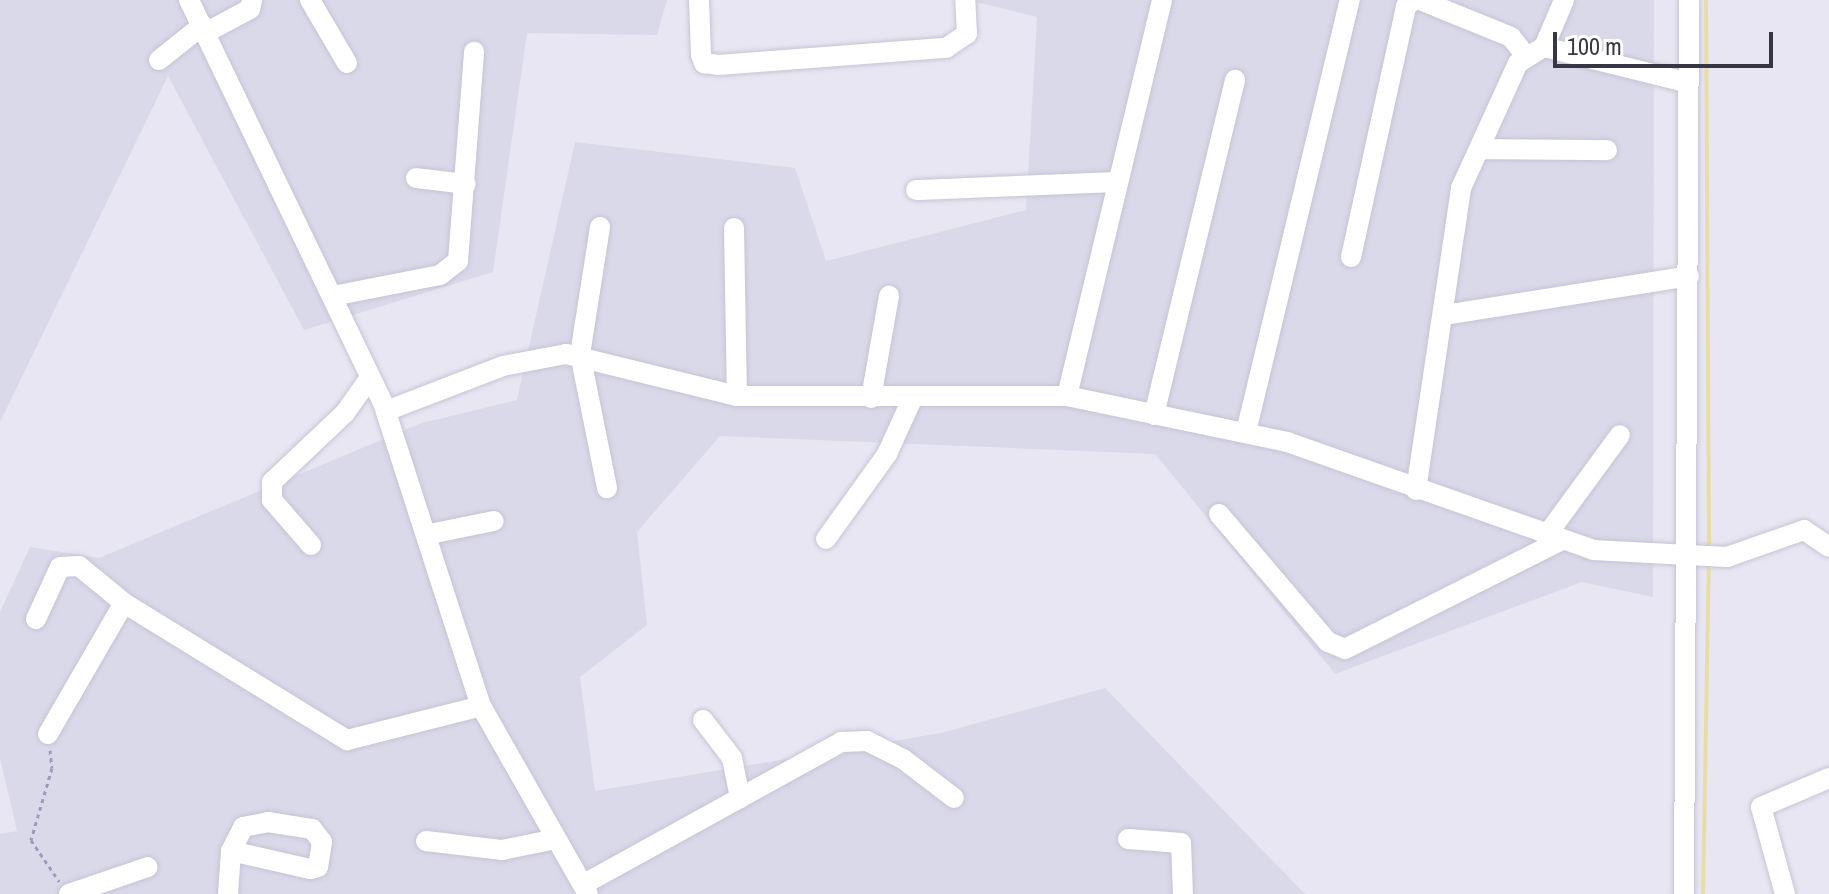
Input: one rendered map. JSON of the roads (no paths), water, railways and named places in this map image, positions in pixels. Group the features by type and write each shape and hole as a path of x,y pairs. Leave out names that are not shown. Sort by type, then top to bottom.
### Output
{"street":[{"path":"189,0 386,411 430,534 481,706 586,889 740,798 853,740 903,759 954,798"},
{"path":"159,60 205,28 250,9 252,0"},
{"path":"310,0 347,63"},
{"path":"699,0 701,55 704,63 718,65 946,48 967,34 965,0"},
{"path":"1067,396 1162,0"},
{"path":"1246,432 1350,0"},
{"path":"1351,257 1406,6 1417,0 1511,37 1534,51 1685,82"},
{"path":"1416,490 1461,188 1564,0"},
{"path":"1684,894 1692,557 1685,82 1689,0"},
{"path":"333,296 450,271 458,261 474,52"},
{"path":"1154,415 1235,80"},
{"path":"1480,149 1607,150"},
{"path":"416,178 466,184"},
{"path":"916,190 1118,182"},
{"path":"600,227 580,354 607,488"},
{"path":"734,228 737,396"},
{"path":"1444,315 1689,276"},
{"path":"871,398 889,296"},
{"path":"386,411 503,366 580,354 737,396 1067,396 1246,432 1553,539 1606,552 1727,557 1804,530 1829,547"},
{"path":"311,545 272,500 272,482 345,413 369,379"},
{"path":"826,539 887,454 913,397"},
{"path":"1219,514 1328,642 1345,649 1553,539 1620,435"},
{"path":"430,534 494,521"},
{"path":"36,619 60,567 68,564 79,566 124,603 347,740 481,706"},
{"path":"48,734 124,603"},
{"path":"703,720 732,758 740,798"},
{"path":"1785,894 1761,807 1829,778"},
{"path":"426,841 502,850 556,839"},
{"path":"1128,839 1181,843 1183,894"},
{"path":"228,894 231,851"},
{"path":"68,893 148,867"}],"waterway":[{"path":"1706,0 1709,548"},
{"path":"1703,894 1709,564"}]}
